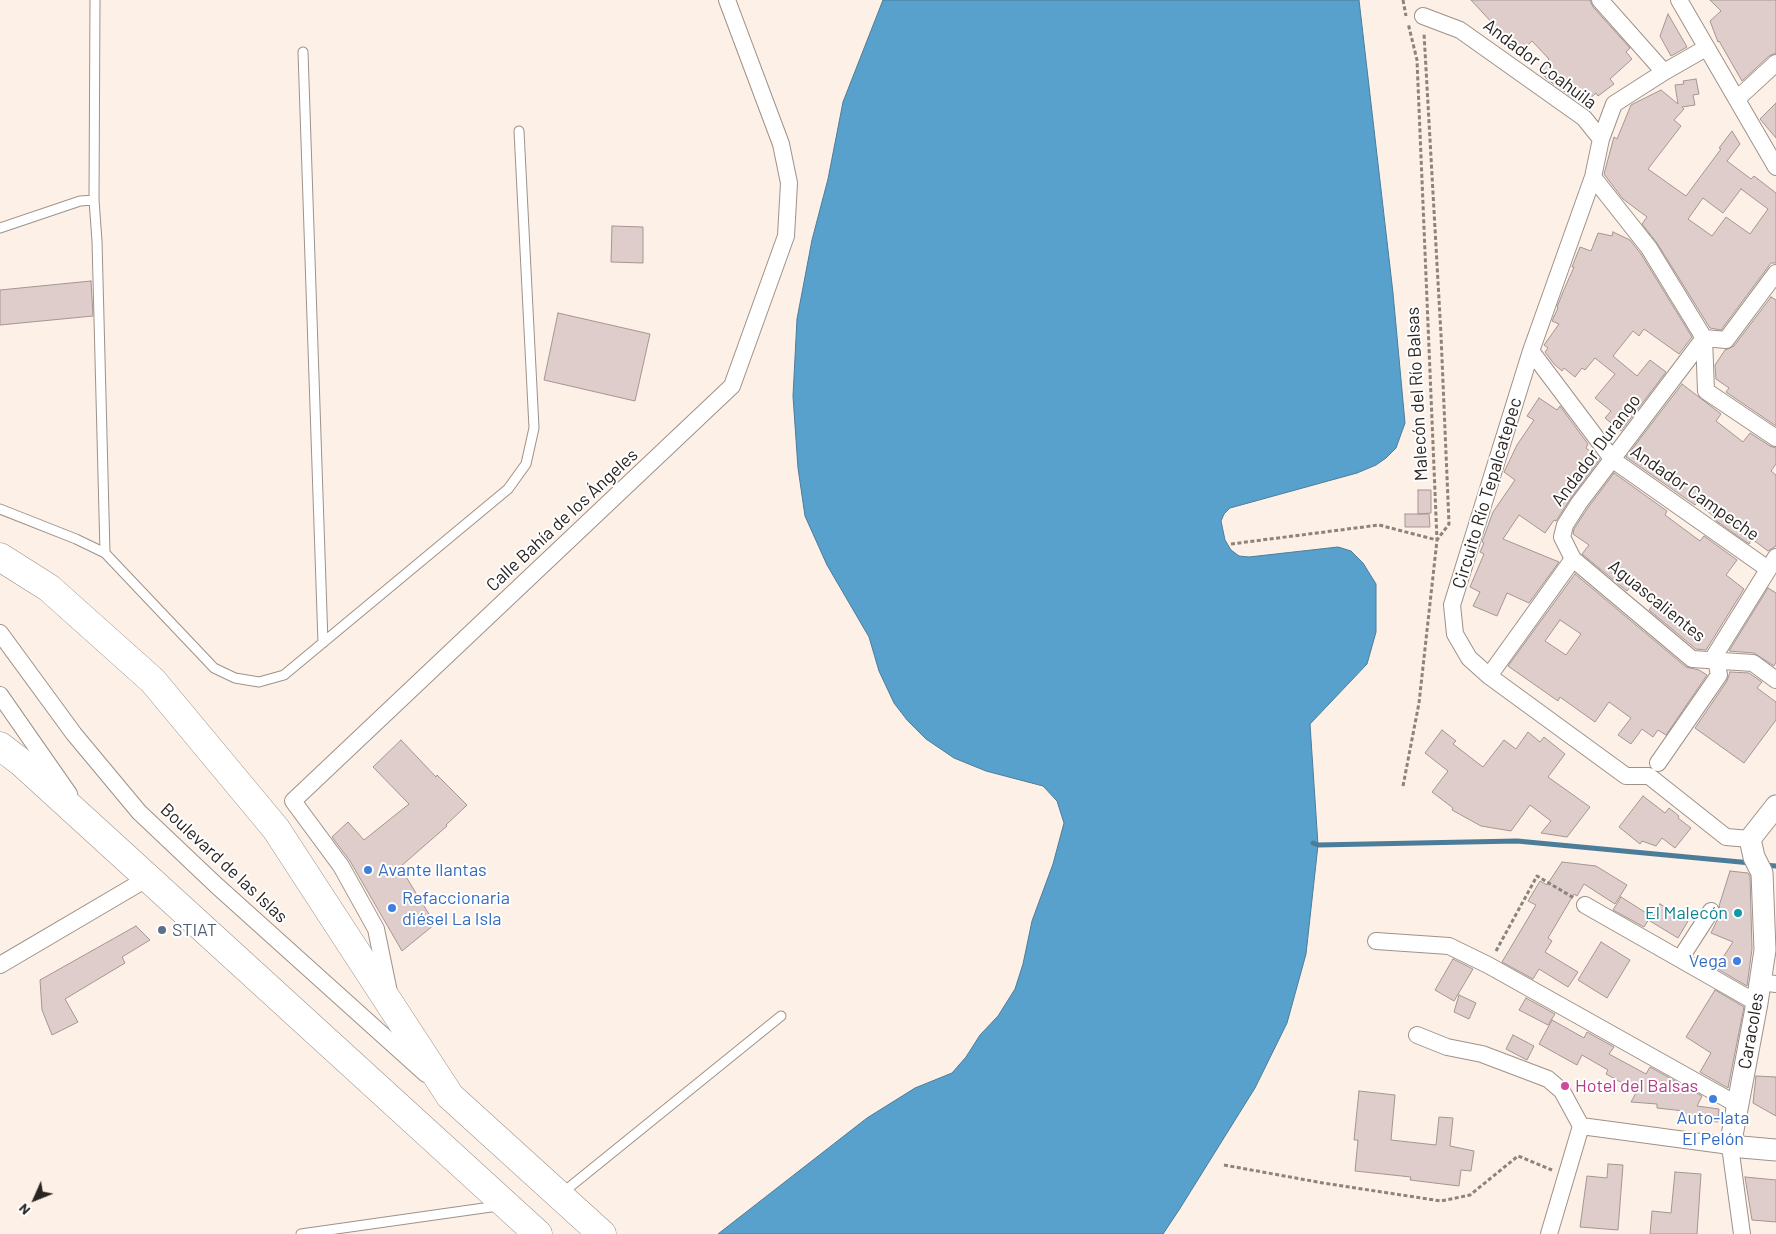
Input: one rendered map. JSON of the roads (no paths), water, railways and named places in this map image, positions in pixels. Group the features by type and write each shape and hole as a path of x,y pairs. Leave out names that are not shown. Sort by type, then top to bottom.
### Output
{"highway":[{"path":"0,556 49,588 153,681 276,829 450,1096 602,1234"},
{"path":"0,746 22,763 538,1234"}],"street":[{"name":"Calle Bahía de los Ángeles","path":"392,1007 376,930 341,866 293,800 732,386 786,236 788,183 781,144 727,0"},
{"path":"1600,0 1664,72"},
{"path":"1679,0 1776,167"},
{"name":"Andador Coahuila","path":"1423,16 1460,30 1584,118 1601,140"},
{"name":"Circuito Río Tepalcatepec","path":"1706,48 1614,104 1601,140 1594,177 1531,351 1452,605 1455,634 1469,658 1489,676 1626,776 1649,776 1726,837 1755,856"},
{"path":"1737,99 1776,63"},
{"path":"1594,177 1649,248 1704,338 1706,391 1776,438"},
{"path":"1704,338 1726,340 1776,273"},
{"name":"Andador Durango","path":"1573,559 1562,537 1564,525 1579,502 1613,460 1704,338"},
{"name":"Andador Campeche","path":"1531,351 1613,460 1772,563"},
{"path":"1489,676 1573,559"},
{"name":"Aguascalientes","path":"1573,559 1692,659 1753,663 1776,680"},
{"path":"1658,763 1719,675 1715,655 1772,563"},
{"name":"Boulevard de las Islas","path":"0,633 74,734 139,812 216,885 450,1096"},
{"path":"0,695 92,828"},
{"path":"1755,856 1776,806"},
{"name":"Caracoles","path":"1730,1146 1757,1003 1768,983 1755,856"},
{"path":"0,965 148,878"},
{"path":"1585,905 1757,1003"},
{"path":"1680,959 1711,911"},
{"path":"1376,942 1449,946 1488,965 1738,1105"},
{"path":"1418,1035 1447,1047 1482,1054 1548,1079 1562,1091 1581,1126 1549,1234"},
{"path":"1581,1126 1730,1146 1776,1150"},
{"path":"1730,1146 1742,1234"}],"lane":[{"path":"95,0 94,200 97,241 105,553"},
{"path":"302,52 323,643"},
{"path":"0,509 76,539 105,553 214,668 235,678 259,682 284,675 508,489 526,464 534,428 519,131"},
{"path":"0,228 80,201 94,200"},
{"path":"559,1196 781,1016"},
{"path":"301,1234 506,1205"}],"water":[{"path":"883,0 1359,0 1393,293 1405,423 1396,448 1376,465 1357,473 1230,508 1224,514 1221,521 1225,540 1231,550 1239,556 1249,557 1338,547 1351,551 1363,563 1376,584 1376,632 1367,664 1310,724 1318,845 1306,954 1287,1023 1255,1088 1163,1234 718,1234 867,1118 915,1088 952,1073 966,1057 980,1035 998,1016 1015,989 1023,964 1032,921 1053,864 1064,823 1057,801 1043,786 986,771 954,758 926,739 907,720 894,703 879,671 869,637 827,565 805,516 798,468 793,396 797,319 812,240 828,179 843,102"}],"waterway":[{"path":"1313,843 1318,845 1517,841 1751,863"},
{"path":"1764,865 1776,866"}],"place":[{"name":"Avante llantas","path":"368,870"},
{"name":"Refaccionaria diésel La Isla","path":"392,908"},
{"name":"El Malecón","path":"1738,913"},
{"name":"STIAT","path":"162,930"},
{"name":"Vega","path":"1737,961"},
{"name":"Hotel del Balsas","path":"1565,1086"},
{"name":"Auto-lata El Pelón","path":"1713,1099"}]}
